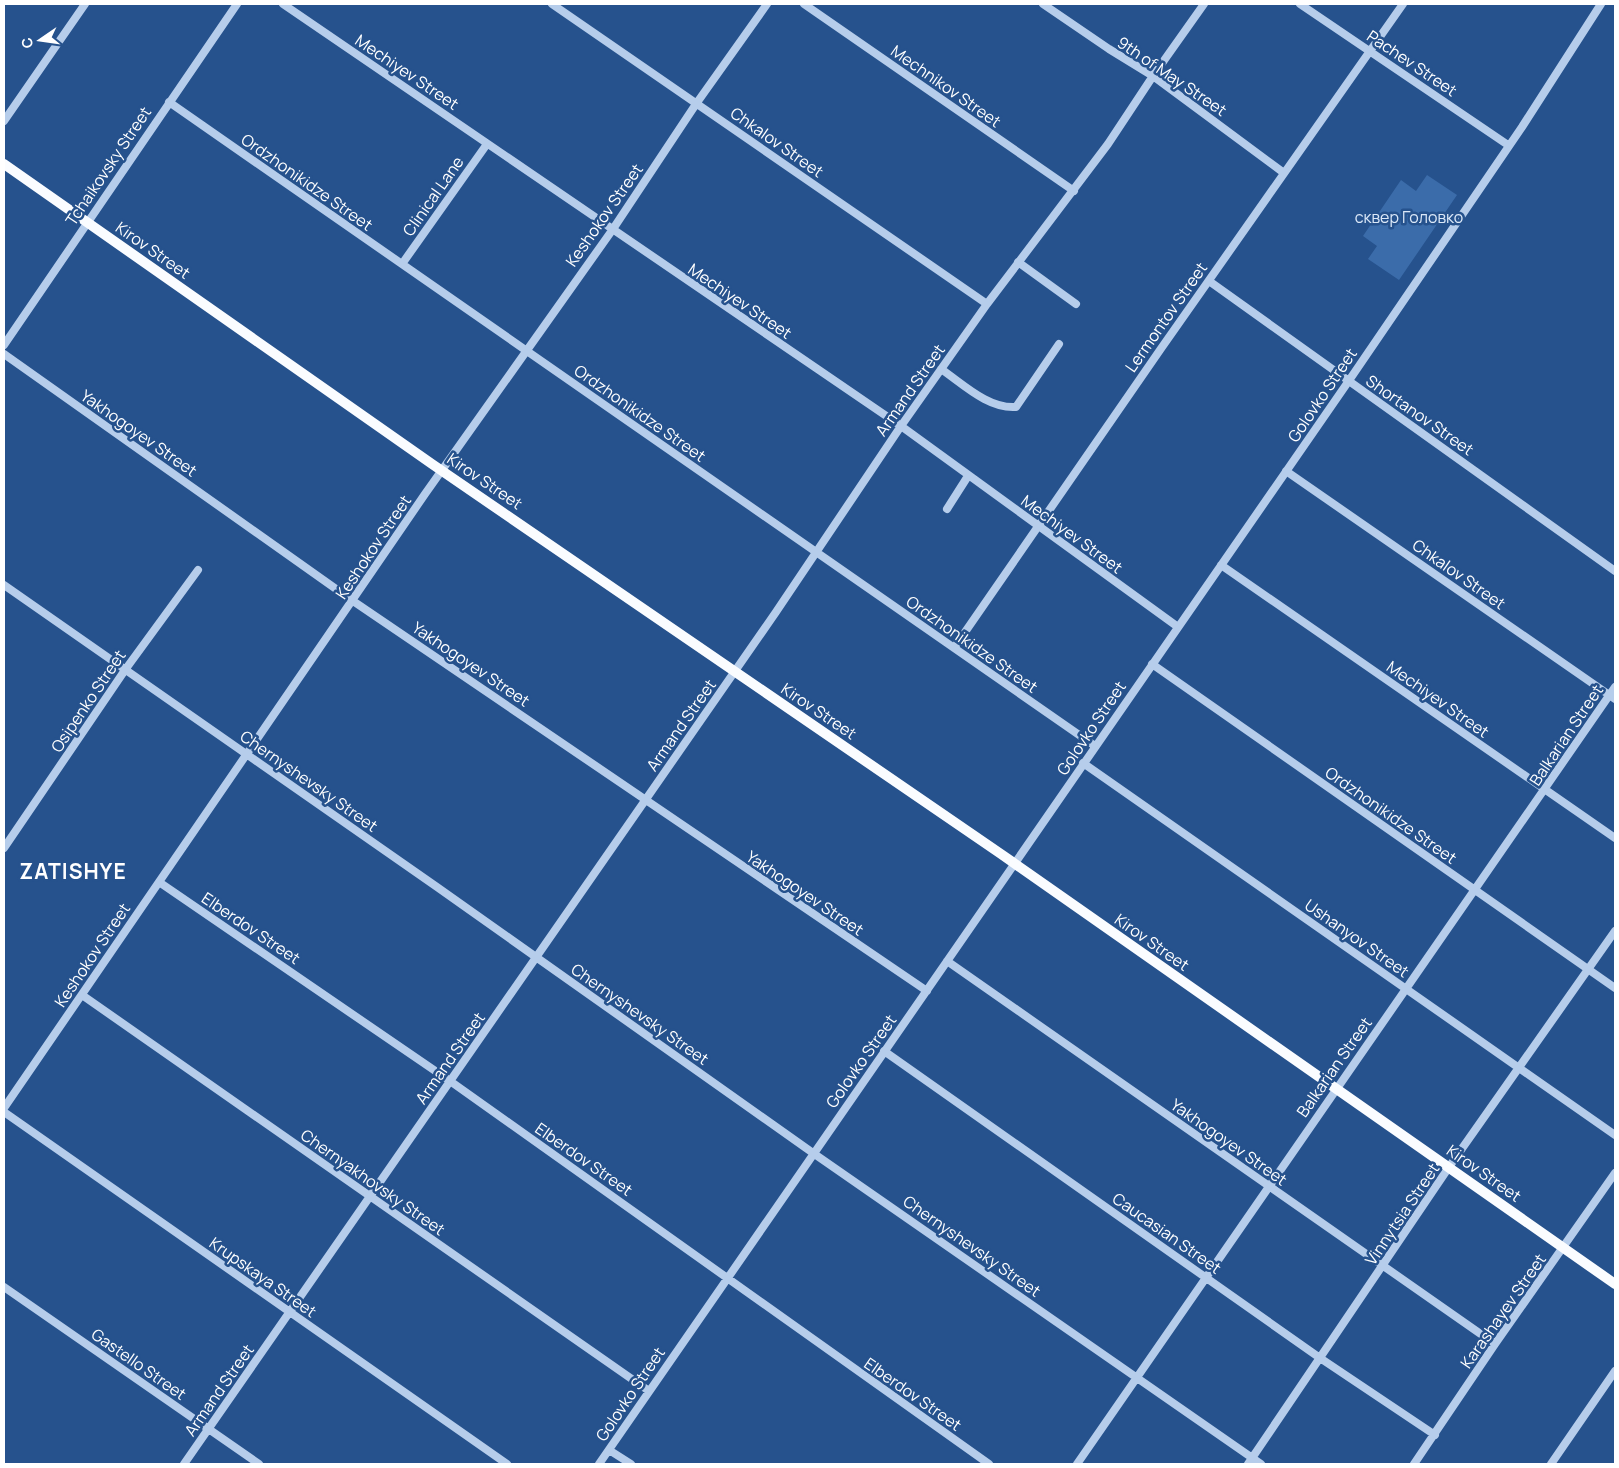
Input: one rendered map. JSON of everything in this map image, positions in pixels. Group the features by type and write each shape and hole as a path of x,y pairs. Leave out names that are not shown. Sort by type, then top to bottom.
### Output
{"main road":[{"name":"Kirov Street","path":"4,164 442,470 1450,1167 1615,1284"}],"street":[{"path":"4,121 85,4"},
{"name":"Tchaikovsky Street","path":"4,345 236,4"},
{"name":"Mechiyev Street","path":"283,4 901,426 1178,627"},
{"name":"Chkalov Street","path":"552,4 987,304"},
{"name":"Keshokov Street","path":"4,1108 442,470 612,229 696,104 767,4"},
{"name":"Mechnikov Street","path":"804,4 1074,191"},
{"name":"9th of May Street","path":"1043,4 1153,76 1284,173"},
{"name":"Armand Street","path":"184,1464 734,672 901,426 987,304 1108,144 1204,4"},
{"name":"Pachev Street","path":"1300,4 1508,145"},
{"name":"Lermontov Street","path":"954,648 1037,526 1403,4"},
{"name":"Golovko Street","path":"599,1464 1348,382 1601,4"},
{"name":"Ordzhonikidze Street","path":"169,102 1095,746"},
{"name":"Clinical Lane","path":"402,264 487,144"},
{"path":"1018,262 1076,304"},
{"name":"Shortanov Street","path":"1208,281 1615,571"},
{"path":"941,369 982,398 1000,406 1016,407 1059,344"},
{"name":"Yakhogoyev Street","path":"4,354 353,601 927,991"},
{"name":"Chkalov Street","path":"1286,471 1612,697"},
{"path":"947,509 968,476"},
{"name":"Mechiyev Street","path":"1221,565 1615,838"},
{"name":"Osipenko Street","path":"4,848 125,670 198,570"},
{"name":"Chernyshevsky Street","path":"4,585 537,957 813,1154 1137,1378 1250,1461 1261,1464"},
{"name":"Ordzhonikidze Street","path":"1152,664 1615,988"},
{"name":"Balkarian Street","path":"1077,1464 1336,1088 1545,789 1612,697 1615,686"},
{"name":"Ushanyov Street","path":"1083,763 1615,1135"},
{"name":"Elberdov Street","path":"159,882 450,1081 989,1464"},
{"name":"Vinnytsia Street","path":"1250,1461 1450,1167 1615,931"},
{"name":"Yakhogoyev Street","path":"947,961 1495,1344"},
{"name":"Chernyakhovsky Street","path":"82,995 649,1391"},
{"name":"Caucasian Street","path":"884,1051 1320,1358 1435,1435"},
{"name":"Krupskaya Street","path":"4,1112 507,1464"},
{"name":"Karashaуev Street","path":"1414,1464 1495,1344 1615,1173"},
{"name":"Gastello Street","path":"4,1287 259,1464"},
{"path":"1551,1464 1615,1371"},
{"path":"609,1450 630,1464"}],"green space":[{"name":"сквер Головко","path":"1427,175 1457,195 1399,280 1368,259 1377,246 1363,236 1401,180 1416,191"}],"district":[{"name":"ZATISHYE","path":"73,871"}]}
